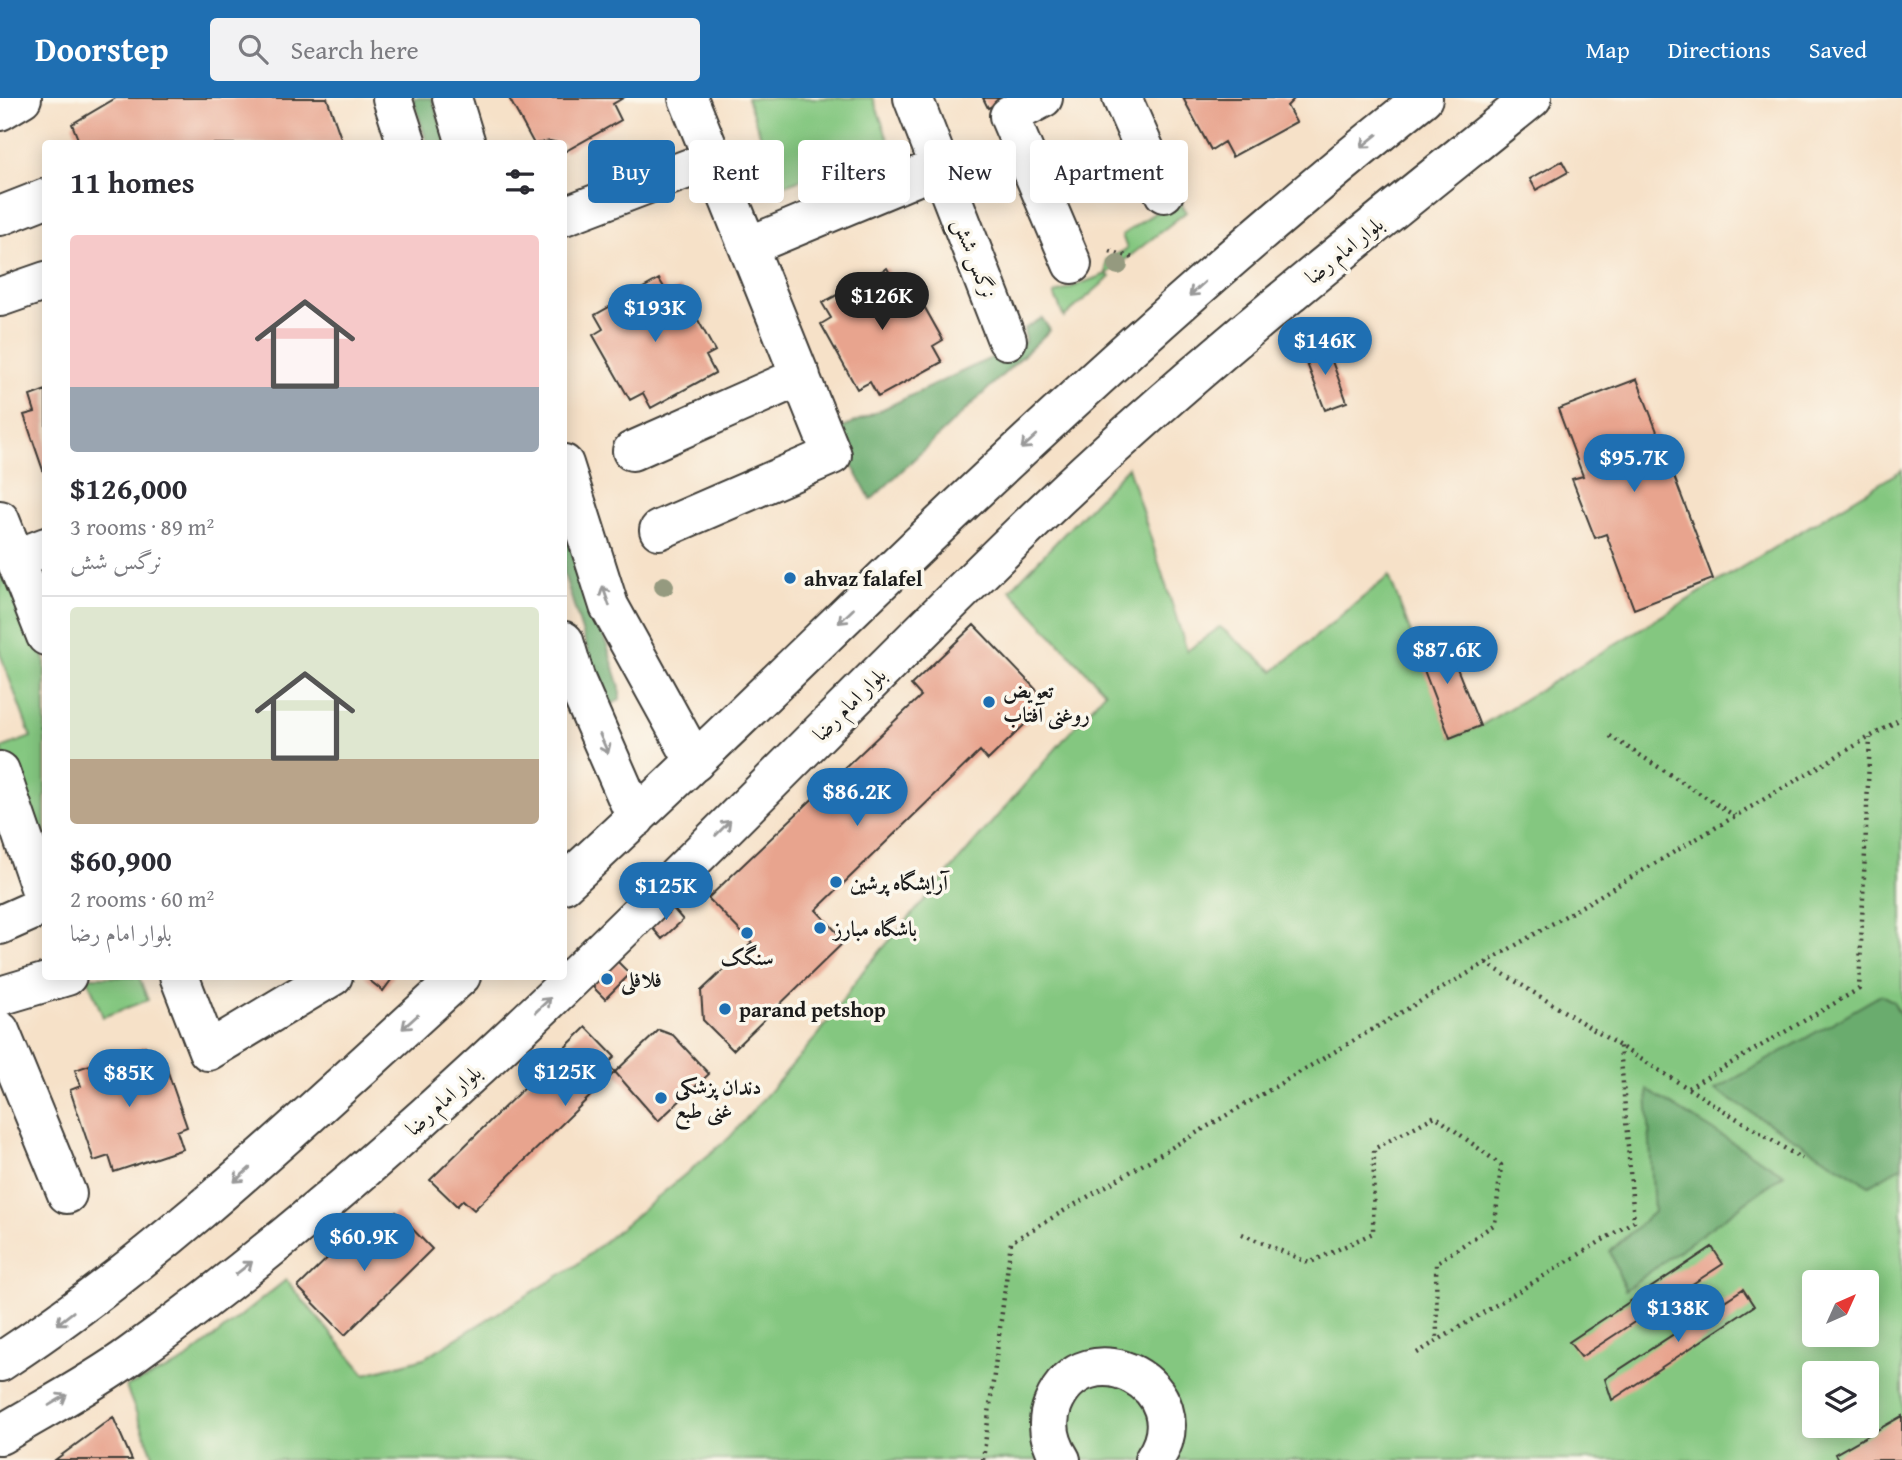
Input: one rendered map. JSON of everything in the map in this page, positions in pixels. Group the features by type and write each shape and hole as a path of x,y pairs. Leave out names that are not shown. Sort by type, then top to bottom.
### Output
{"street":[{"path":"0,111 22,98"},
{"path":"392,98 406,140"},
{"path":"452,98 465,140"},
{"path":"688,98 704,140"},
{"name":"نرگس شش","path":"913,98 929,140"},
{"path":"1043,98 1009,116 1072,264"},
{"path":"1122,98 1141,140"},
{"path":"567,881 695,762 981,485 1291,203 1423,98"},
{"name":"بلوار امام رضا","path":"0,1435 127,1358 293,1230 440,1105 1044,512 1246,331 1532,98"},
{"path":"567,215 689,168"},
{"path":"749,246 924,173"},
{"path":"0,216 42,200"},
{"path":"659,530 832,456 730,203"},
{"name":"نرگس شش","path":"953,203 1007,340"},
{"path":"0,297 42,282"},
{"path":"632,450 801,376"},
{"path":"567,473 609,606 695,762"},
{"path":"0,520 30,553 42,615"},
{"path":"567,651 576,681 636,818"},
{"path":"0,771 42,893"},
{"path":"0,925 42,907"},
{"path":"0,996 54,980"},
{"path":"181,980 208,1051 326,980"},
{"path":"0,1362 54,1327 196,1217 457,980"},
{"path":"0,1031 68,1194"},
{"path":"1061,1460 1049,1431 1050,1412 1057,1394 1070,1379 1087,1370 1107,1367 1126,1370 1143,1379 1156,1393 1164,1410 1166,1430 1161,1449 1154,1460"}],"path":[{"path":"1110,251 1132,258"},
{"path":"983,1460 1011,1242 1902,718"},
{"path":"1610,736 1735,816"},
{"path":"1689,1088 1859,989 1870,737"},
{"path":"1486,963 1801,1159"},
{"path":"1417,1353 1634,1221 1620,1046"},
{"path":"1242,1234 1309,1263 1373,1233 1374,1149 1435,1116 1501,1165 1495,1224 1436,1263 1437,1341"}],"green space":[{"path":"413,98 432,98 446,140 426,140"},
{"path":"747,98 873,98 888,140 798,140 798,180 784,185 784,140 762,140"},
{"path":"1169,203 1181,203 1186,212 1107,274 1110,277 1064,317 1054,294 1106,274 1106,260 1127,249 1122,235"},
{"path":"1042,318 1050,330 871,500 834,432 1025,342 1024,329"},
{"path":"1128,467 1187,651 1220,627 1274,671 1389,576 1451,738 1480,726 1902,470 1902,1460 155,1460 126,1387 180,1364 286,1280 365,1374 424,1358 575,1266 730,1137 819,1034 863,971 1105,692 1010,590"},
{"path":"567,519 620,687 620,699 613,704 603,699 567,584"},
{"path":"0,539 42,652 42,857 1,748 31,737 0,653"},
{"path":"88,980 140,980 148,1000 103,1017"},
{"path":"1881,995 1893,1001 1902,1018 1902,1166 1869,1185 1715,1090"},
{"path":"1647,1090 1784,1174 1625,1290 1610,1251 1654,1212"}],"building":[{"path":"116,98 327,98 342,140 78,140 72,124"},
{"path":"509,98 623,98 613,104 621,120 567,150 567,140 532,140"},
{"path":"983,98 1006,98 988,108"},
{"path":"1183,98 1295,98 1287,106 1296,122 1232,157 1224,142 1211,150"},
{"path":"1562,161 1568,172 1536,190 1530,179"},
{"path":"887,268 895,283 907,276 943,340 933,346 942,362 878,397 870,382 857,389 821,324 831,318 822,303"},
{"path":"659,279 668,294 680,287 715,351 706,356 715,373 651,408 643,393 630,400 593,335 603,329 595,315"},
{"path":"1326,345 1347,402 1325,410 1303,353"},
{"path":"1637,379 1713,579 1634,609 1606,534 1595,538 1572,479 1583,476 1558,409"},
{"path":"42,392 42,467 24,415 35,412 30,396"},
{"path":"974,625 1048,702 988,760 980,751 816,910 845,941 733,1050 703,1020 701,991 752,943 708,898 921,696 911,685"},
{"path":"1443,633 1480,726 1450,738 1414,644"},
{"path":"670,905 683,920 662,939 649,924"},
{"path":"614,958 630,974 605,999 589,983"},
{"path":"369,980 391,980 383,991"},
{"path":"586,1027 615,1057 607,1064 615,1072 474,1210 463,1200 457,1206 430,1180"},
{"name":"دندان پزشکی غنی طبع","path":"659,1030 673,1035 709,1074 658,1121 615,1072"},
{"path":"145,1046 150,1062 163,1058 187,1127 177,1131 183,1149 114,1172 109,1156 94,1161 70,1090 81,1086 75,1070"},
{"path":"396,1212 432,1249 345,1335 298,1287 346,1240 357,1250"},
{"path":"1712,1247 1723,1264 1581,1357 1569,1342"},
{"path":"1743,1289 1754,1306 1612,1400 1605,1379"},
{"path":"1902,1416 1902,1460 1838,1460 1835,1454 1863,1438 1879,1438 1879,1429"},
{"path":"113,1417 132,1460 55,1460"}],"place":[{"name":"ahvaz falafel","path":"790,578"},
{"name":"تعویض روغنی آفتاب","path":"989,702"},
{"name":"آرایشگاه پرشین","path":"836,882"},
{"name":"باشگاه مبارز","path":"820,928"},
{"name":"سنگک","path":"747,933"},
{"name":"فلافلی","path":"607,979"},
{"name":"parand petshop","path":"725,1009"},
{"name":"دندان پزشکی غنی طبع","path":"661,1098"}]}
